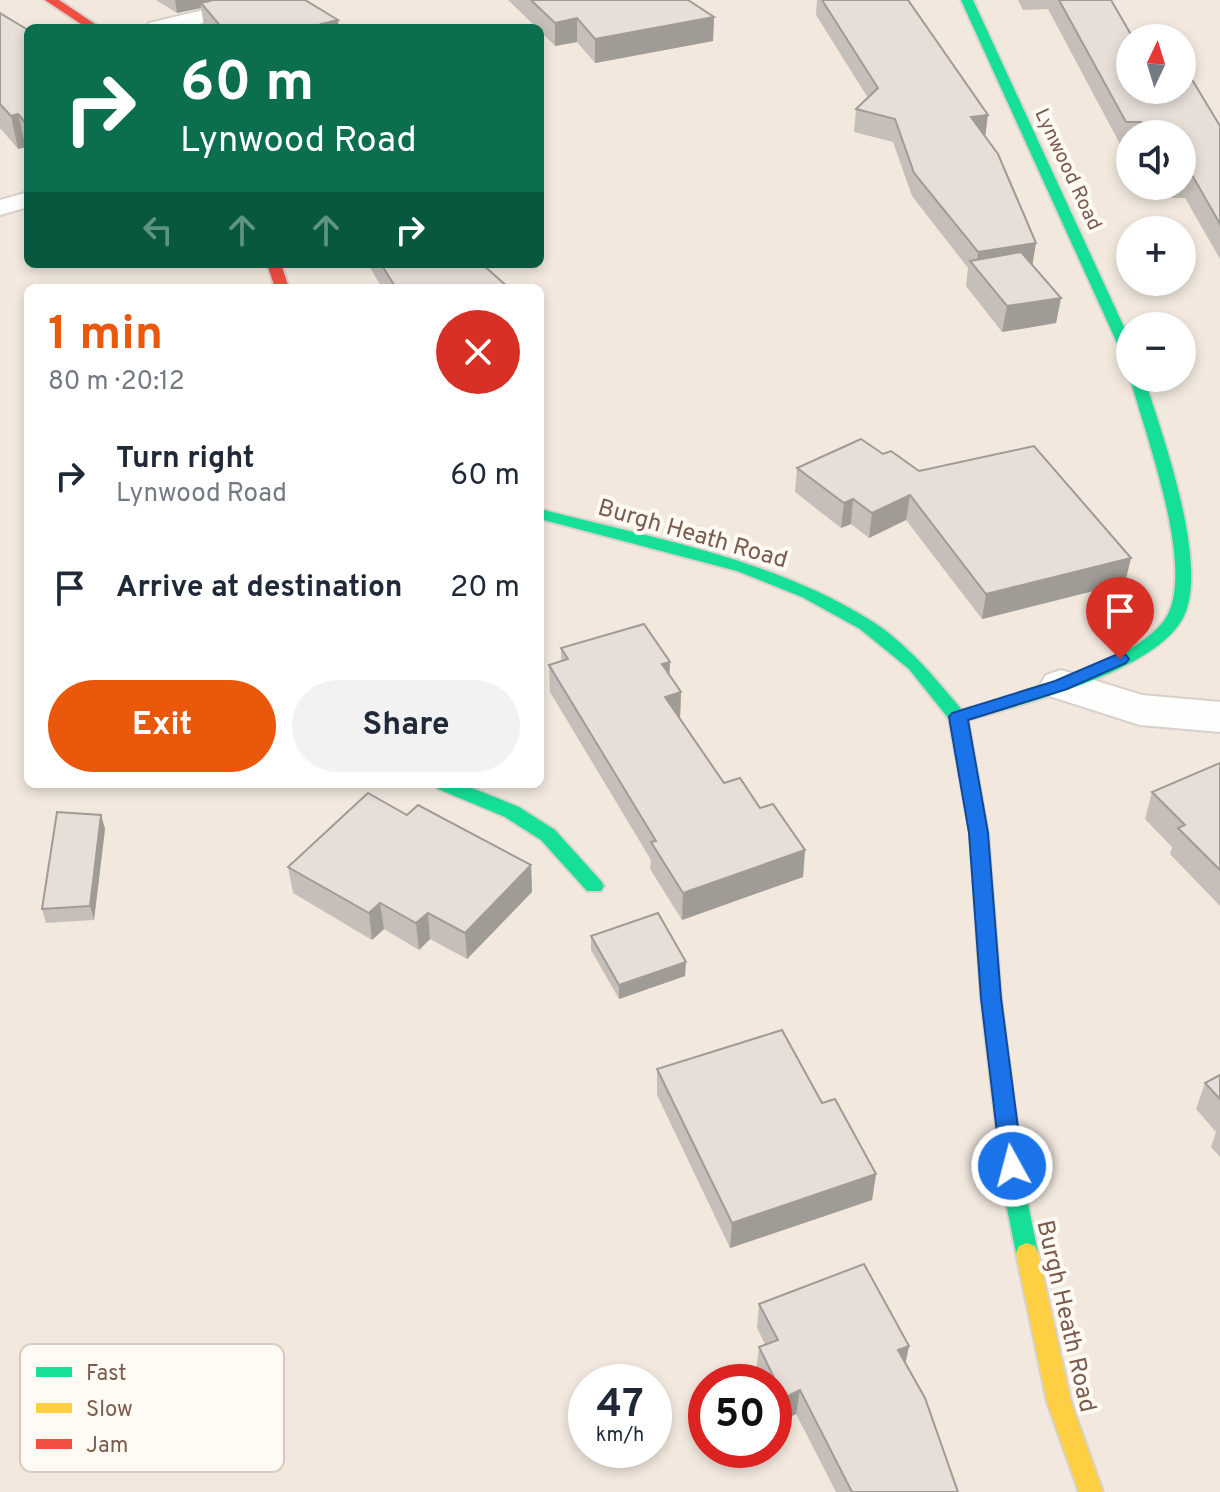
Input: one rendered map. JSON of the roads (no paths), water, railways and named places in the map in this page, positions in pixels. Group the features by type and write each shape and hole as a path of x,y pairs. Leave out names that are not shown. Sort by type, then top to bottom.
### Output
{"street":[{"path":"51,0 89,24"},
{"name":"Lynwood Road","path":"967,0 1116,325"},
{"path":"958,717 1061,685 1120,659 1157,637 1177,614 1183,592 1181,564 1163,467 1141,392"},
{"name":"Burgh Heath Road","path":"544,515 743,567 808,593 866,625 915,665 958,717 979,833 991,998 1015,1194 1059,1402 1091,1492"},
{"path":"1061,685 1140,710 1220,717"},
{"path":"454,788 512,812 548,835 594,886"}],"lane":[{"path":"173,24 272,0"},
{"path":"0,208 24,200"}]}
